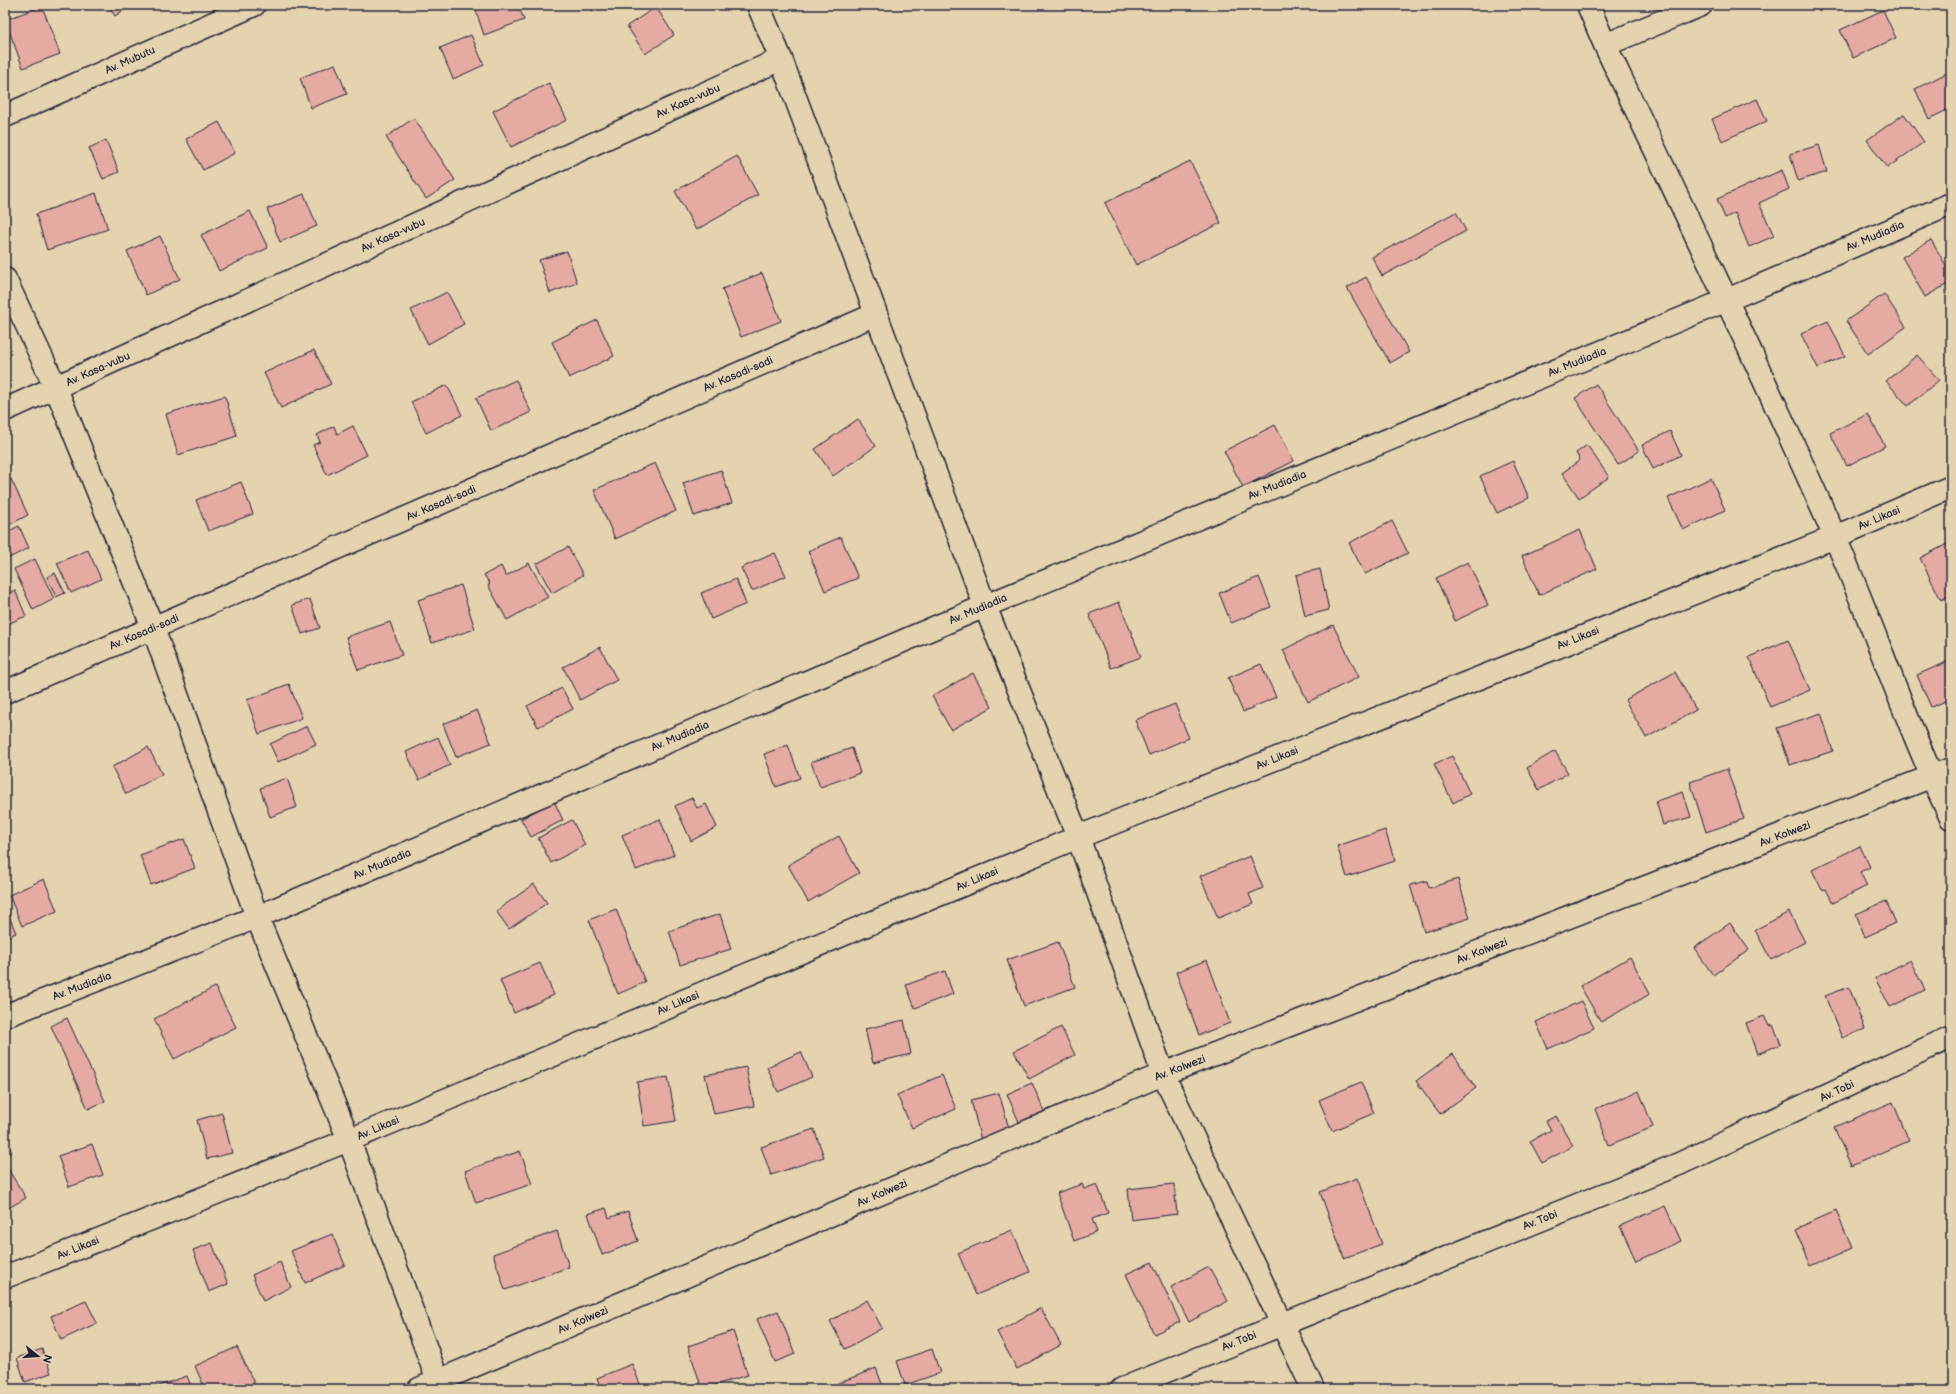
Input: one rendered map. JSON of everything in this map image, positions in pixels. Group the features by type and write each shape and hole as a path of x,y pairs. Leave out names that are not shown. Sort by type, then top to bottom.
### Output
{"street":[{"name":"Av. Mubutu","path":"5,116 254,5"},
{"path":"758,5 781,58 985,606 1078,837 1163,1074 1313,1389"},
{"path":"1588,5 1605,45 1727,300 1941,773 1951,818"},
{"path":"1605,45 1701,5"},
{"name":"Av. Kasa-vubu","path":"5,410 781,58"},
{"name":"Av. Mudiadia","path":"5,1016 257,917 985,606 1727,300 1951,204"},
{"path":"5,279 56,388 153,628 257,917 350,1140 433,1386"},
{"name":"Av. Kasadi-sadi","path":"5,692 876,314"},
{"name":"Av. Likasi","path":"5,1277 350,1140 1078,837 1835,537 1951,487"},
{"name":"Av. Kolwezi","path":"433,1386 1163,1074 1941,773"},
{"name":"Av. Tobi","path":"1122,1389 1282,1323 1679,1164 1951,1037"}],"building":[{"path":"108,5 131,5 115,16"},
{"path":"474,5 518,5 524,20 484,35"},
{"path":"591,5 608,5 593,11"},
{"path":"42,6 60,54 23,68 5,20"},
{"path":"656,7 674,35 645,54 627,26"},
{"path":"1883,10 1896,38 1853,58 1840,30"},
{"path":"471,35 484,65 453,79 440,48"},
{"path":"335,64 347,94 311,108 300,78"},
{"path":"1951,71 1951,108 1929,119 1915,89"},
{"path":"549,83 567,120 511,147 493,111"},
{"path":"1757,99 1767,121 1722,141 1712,119"},
{"path":"1904,114 1924,142 1887,168 1867,140"},
{"path":"414,118 455,180 426,199 386,137"},
{"path":"219,122 235,153 203,170 186,139"},
{"path":"106,140 119,172 103,179 89,148"},
{"path":"1819,145 1827,172 1798,181 1790,154"},
{"path":"737,156 758,195 696,230 675,191"},
{"path":"1190,161 1221,223 1136,265 1105,203"},
{"path":"1782,170 1789,189 1759,203 1774,236 1749,247 1735,213 1725,218 1717,199"},
{"path":"96,193 108,229 47,250 36,214"},
{"path":"304,194 317,226 280,242 267,209"},
{"path":"250,211 268,248 219,271 201,235"},
{"path":"1456,212 1466,231 1382,276 1372,257"},
{"path":"160,236 180,279 146,295 127,251"},
{"path":"1931,240 1951,274 1951,282 1925,297 1902,257"},
{"path":"567,251 577,283 550,293 539,260"},
{"path":"762,273 781,321 741,337 722,289"},
{"path":"1366,277 1409,352 1390,363 1347,288"},
{"path":"447,292 464,324 428,344 411,310"},
{"path":"1884,294 1906,327 1868,354 1846,321"},
{"path":"597,320 614,356 569,378 552,342"},
{"path":"1828,321 1845,356 1818,368 1801,334"},
{"path":"314,350 331,384 281,408 264,373"},
{"path":"1917,355 1939,380 1908,406 1886,381"},
{"path":"516,380 531,412 491,431 476,398"},
{"path":"1596,384 1639,451 1618,465 1575,398"},
{"path":"447,385 462,415 426,433 411,402"},
{"path":"225,396 237,436 178,455 166,414"},
{"path":"1868,414 1885,446 1847,466 1830,433"},
{"path":"858,419 876,446 833,476 815,449"},
{"path":"1275,425 1294,461 1243,487 1224,451"},
{"path":"334,426 337,434 353,426 367,455 327,475 313,445 320,442 317,435"},
{"path":"1670,431 1681,455 1653,469 1642,445"},
{"path":"1587,445 1609,477 1579,498 1562,473 1580,460 1576,453"},
{"path":"1513,461 1529,498 1497,513 1480,476"},
{"path":"655,463 676,511 615,539 594,490"},
{"path":"721,470 732,503 694,516 683,483"},
{"path":"1711,478 1725,510 1683,530 1668,498"},
{"path":"11,479 28,515 5,527 5,482"},
{"path":"241,482 253,514 208,531 196,500"},
{"path":"1392,521 1408,553 1365,574 1349,543"},
{"path":"19,526 29,548 5,560 5,533"},
{"path":"1580,530 1597,569 1539,595 1522,556"},
{"path":"841,537 858,578 825,591 808,551"},
{"path":"1951,542 1951,595 1941,600 1920,558"},
{"path":"568,547 583,575 552,593 536,564"},
{"path":"88,550 101,579 71,593 57,563"},
{"path":"775,553 786,576 752,591 741,568"},
{"path":"35,559 54,599 33,610 14,569"},
{"path":"1468,562 1488,605 1455,621 1436,578"},
{"path":"529,563 548,597 507,620 488,585 490,584 484,575 501,566 506,576"},
{"path":"1320,569 1329,610 1305,616 1296,575"},
{"path":"55,573 65,593 56,597 47,577"},
{"path":"1259,577 1271,607 1231,623 1219,593"},
{"path":"736,579 746,604 711,619 701,593"},
{"path":"461,585 475,629 432,643 418,600"},
{"path":"15,590 26,616 5,625 5,595"},
{"path":"310,599 320,628 302,634 292,605"},
{"path":"1119,602 1141,657 1111,668 1089,614"},
{"path":"390,622 402,655 358,670 346,637"},
{"path":"1333,625 1359,677 1308,702 1283,650"},
{"path":"1788,640 1810,690 1770,707 1749,657"},
{"path":"600,647 617,680 580,700 563,667"},
{"path":"1951,660 1951,699 1931,707 1917,675"},
{"path":"1261,664 1276,697 1243,712 1228,678"},
{"path":"1675,672 1696,710 1646,738 1625,700"},
{"path":"973,673 992,707 951,730 932,696"},
{"path":"289,684 302,718 259,734 247,700"},
{"path":"562,688 573,709 538,727 527,706"},
{"path":"1175,704 1189,738 1149,755 1135,720"},
{"path":"477,710 491,743 456,757 443,724"},
{"path":"1821,713 1833,751 1790,765 1777,728"},
{"path":"307,726 316,744 278,762 270,744"},
{"path":"438,737 450,765 419,780 406,752"},
{"path":"788,745 800,778 776,787 764,754"},
{"path":"148,747 162,774 126,794 112,767"},
{"path":"852,748 860,773 820,787 811,762"},
{"path":"1555,751 1568,773 1539,790 1527,768"},
{"path":"1452,756 1470,794 1453,803 1434,764"},
{"path":"1727,769 1744,819 1706,832 1690,782"},
{"path":"287,778 297,807 270,817 260,788"},
{"path":"1683,792 1691,817 1663,825 1656,801"},
{"path":"692,798 697,808 706,804 717,827 691,841 675,806"},
{"path":"554,801 563,820 531,837 521,819"},
{"path":"660,819 674,855 636,870 622,835"},
{"path":"572,820 585,845 551,863 538,838"},
{"path":"1385,830 1395,861 1347,877 1337,846"},
{"path":"839,836 859,873 808,902 788,865"},
{"path":"184,839 195,868 151,885 140,855"},
{"path":"1860,846 1870,867 1860,872 1867,886 1833,903 1826,889 1822,890 1812,870"},
{"path":"1250,856 1263,888 1249,894 1253,904 1218,918 1200,876"},
{"path":"44,879 57,911 22,926 9,895"},
{"path":"1458,879 1470,918 1424,932 1410,885 1427,881 1429,888"},
{"path":"534,884 547,903 509,929 496,911"},
{"path":"1886,901 1896,923 1865,937 1856,914"},
{"path":"5,906 16,933 5,938"},
{"path":"616,909 645,982 618,994 589,920"},
{"path":"1789,912 1805,942 1771,960 1755,930"},
{"path":"720,914 731,949 680,965 669,931"},
{"path":"1730,923 1749,950 1713,975 1694,948"},
{"path":"1058,942 1075,987 1024,1006 1007,960"},
{"path":"1630,957 1650,994 1601,1022 1580,986"},
{"path":"1207,960 1230,1023 1199,1035 1176,972"},
{"path":"1910,960 1925,990 1890,1007 1875,978"},
{"path":"540,963 554,995 514,1013 500,980"},
{"path":"945,971 953,994 915,1008 906,985"},
{"path":"215,987 236,1027 174,1059 154,1019"},
{"path":"1849,987 1865,1029 1842,1038 1825,996"},
{"path":"1581,1001 1594,1028 1548,1049 1536,1022"},
{"path":"1764,1016 1769,1026 1773,1025 1781,1044 1757,1054 1746,1023"},
{"path":"67,1018 105,1101 88,1109 51,1026"},
{"path":"904,1020 911,1054 873,1063 865,1029"},
{"path":"1061,1027 1075,1055 1029,1079 1014,1051"},
{"path":"801,1052 812,1077 778,1092 767,1067"},
{"path":"1453,1054 1476,1088 1440,1114 1416,1081"},
{"path":"746,1067 754,1106 714,1114 705,1075"},
{"path":"942,1075 956,1109 912,1128 897,1095"},
{"path":"668,1077 676,1121 644,1126 637,1082"},
{"path":"1361,1082 1374,1113 1332,1131 1319,1100"},
{"path":"1032,1083 1047,1118 1022,1129 1007,1094"},
{"path":"1639,1091 1653,1127 1609,1145 1595,1109"},
{"path":"999,1093 1010,1132 981,1140 971,1100"},
{"path":"1893,1102 1909,1141 1851,1166 1834,1127"},
{"path":"222,1113 232,1153 207,1159 197,1120"},
{"path":"1556,1116 1573,1146 1542,1163 1530,1141 1551,1130 1546,1121"},
{"path":"814,1129 824,1157 771,1175 761,1147"},
{"path":"5,1139 12,1152 5,1156"},
{"path":"92,1144 103,1175 69,1187 58,1156"},
{"path":"520,1151 532,1184 476,1203 465,1171"},
{"path":"8,1169 26,1198 5,1210 5,1171"},
{"path":"1357,1178 1382,1244 1344,1258 1320,1192"},
{"path":"1082,1184 1084,1189 1097,1184 1108,1213 1092,1219 1097,1232 1074,1241 1057,1193"},
{"path":"1174,1184 1177,1214 1131,1220 1128,1189"},
{"path":"1665,1206 1681,1241 1636,1261 1620,1226"},
{"path":"606,1208 609,1218 628,1211 638,1241 602,1255 588,1214"},
{"path":"1836,1211 1852,1248 1811,1266 1795,1229"},
{"path":"1012,1230 1030,1272 976,1295 958,1253"},
{"path":"557,1231 569,1267 505,1290 493,1254"},
{"path":"332,1234 345,1265 305,1283 291,1251"},
{"path":"212,1243 228,1284 209,1292 193,1250"},
{"path":"280,1262 291,1287 263,1301 252,1275"},
{"path":"1152,1262 1180,1322 1154,1334 1126,1274"},
{"path":"1209,1267 1228,1301 1189,1322 1171,1287"},
{"path":"867,1300 882,1328 845,1349 830,1321"},
{"path":"86,1301 97,1323 61,1340 51,1316"},
{"path":"1041,1308 1061,1345 1017,1369 997,1332"},
{"path":"778,1311 795,1354 775,1362 757,1319"},
{"path":"733,1331 748,1375 702,1389 688,1346"},
{"path":"237,1347 254,1383 242,1389 205,1389 195,1366"},
{"path":"42,1349 51,1373 25,1382 17,1358"},
{"path":"932,1349 940,1373 905,1385 897,1361"},
{"path":"632,1364 642,1389 601,1389 597,1378"},
{"path":"876,1368 884,1389 824,1389"},
{"path":"187,1376 192,1389 150,1389"}]}
